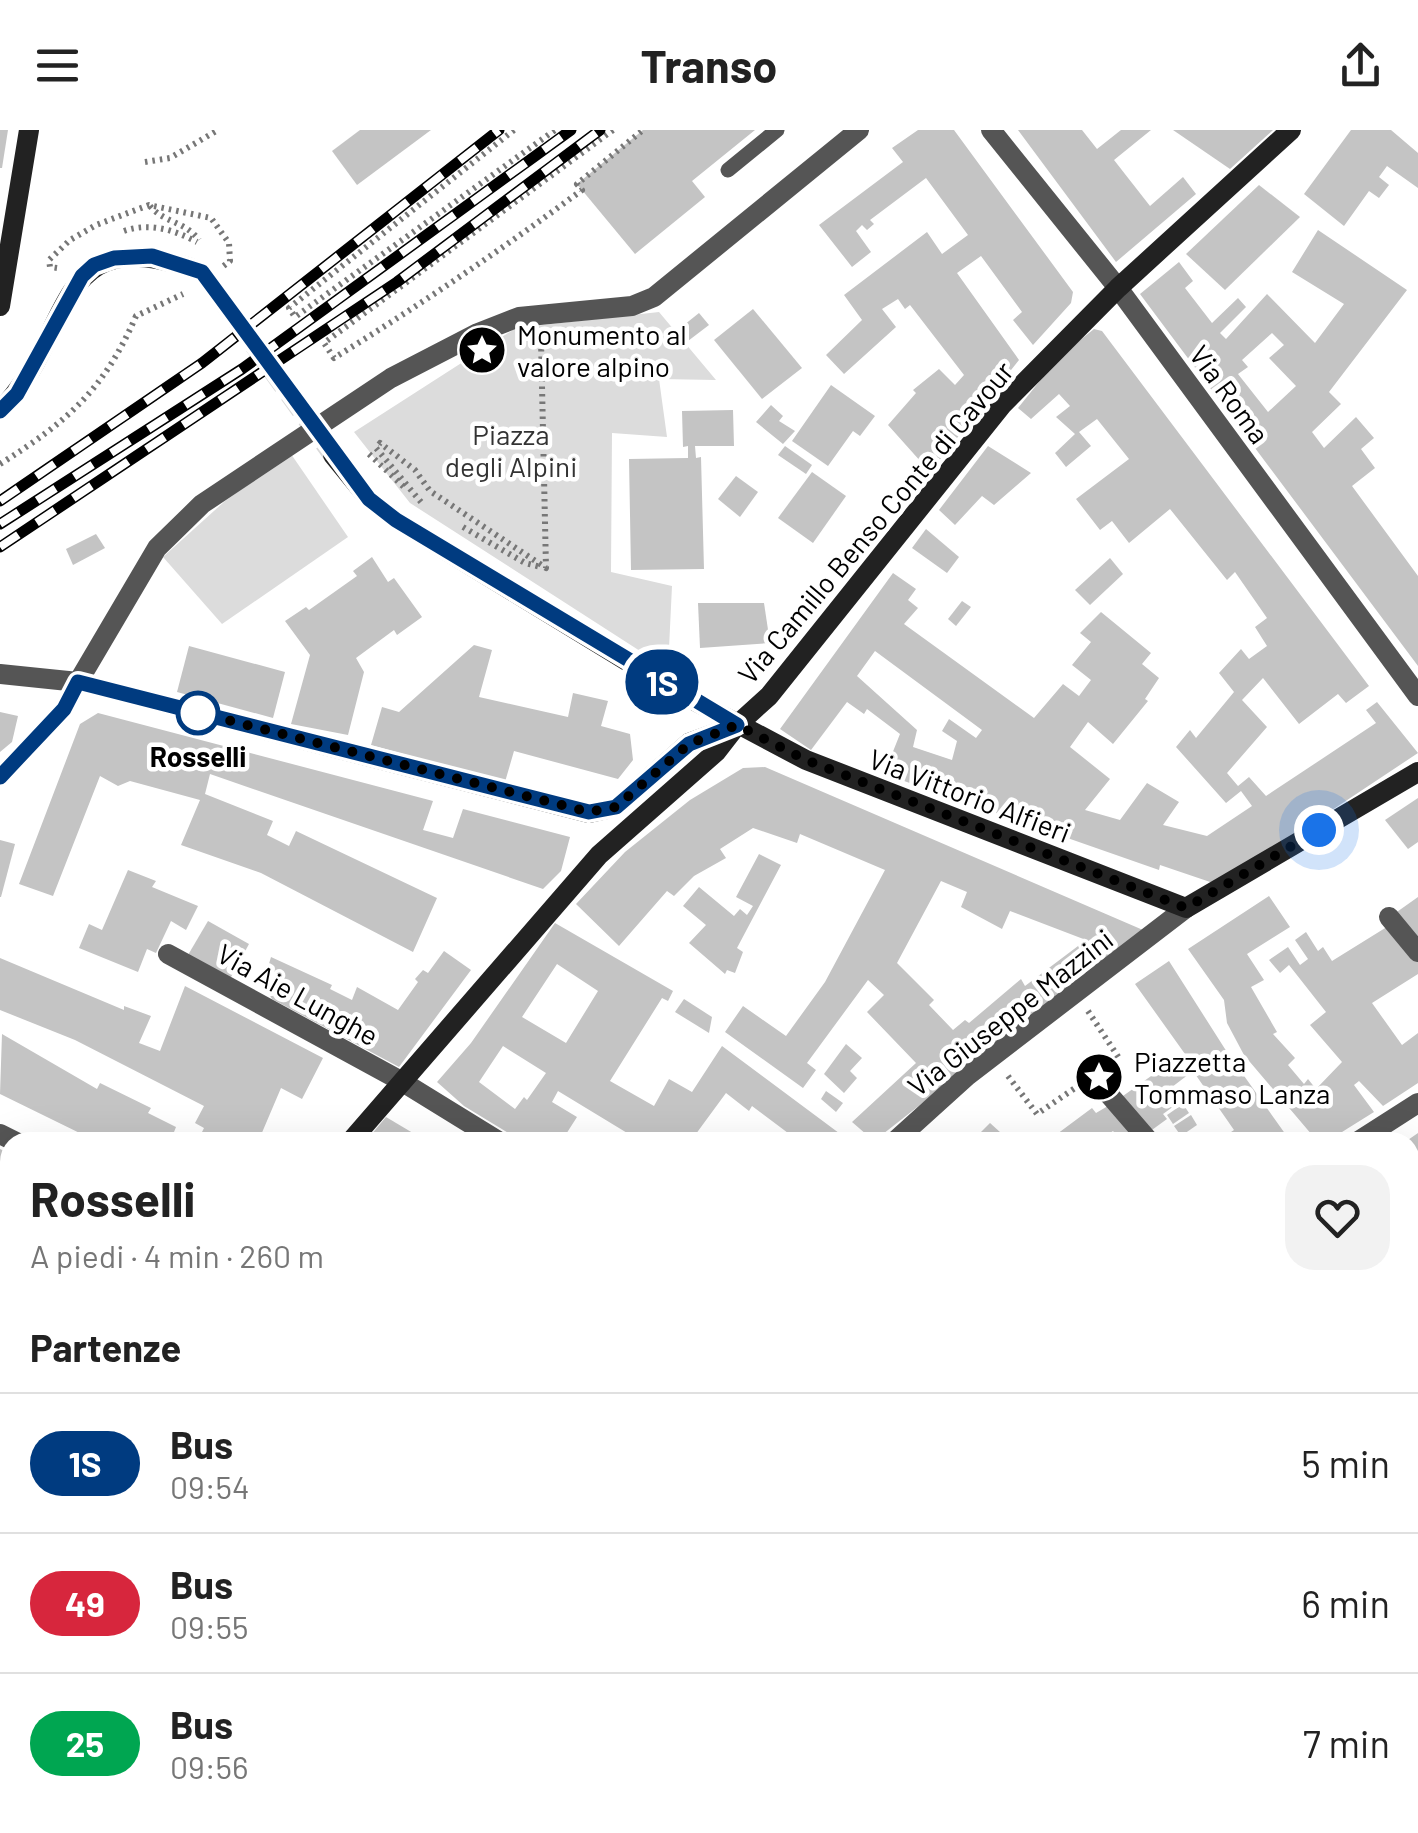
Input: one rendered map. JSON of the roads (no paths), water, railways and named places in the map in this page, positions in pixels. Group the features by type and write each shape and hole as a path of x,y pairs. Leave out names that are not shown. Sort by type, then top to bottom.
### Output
{"street":[{"path":"0,306 29,130"},
{"path":"0,777 64,709 157,548 202,504 391,378 478,333 540,314 632,306 654,297 859,130"},
{"name":"Via Roma","path":"991,130 1118,288 1418,696"},
{"name":"Via Camillo Benso Conte di Cavour","path":"358,1132 605,848 716,752 737,725 769,696 1002,405 1118,288 1290,130"},
{"path":"0,411 17,394 64,304 94,265 130,254 152,256 204,276"},
{"name":"Via Vittorio Alfieri","path":"333,455 369,499 396,520 737,725 806,760 1186,908"},
{"path":"0,674 78,682 589,812 616,807 689,744 737,725"},
{"name":"Via Giuseppe Mazzini","path":"906,1132 993,1057 1186,908 1418,772"},
{"path":"589,812 605,848"},
{"path":"1389,917 1418,952"},
{"name":"Via Aie Lunghe","path":"168,954 401,1082 484,1132"},
{"path":"1093,1076 1141,1132"},
{"path":"1373,1132 1418,1103"}],"lane":[{"path":"728,170 777,130"}],"tunnel":[{"path":"202,272 333,455"}],"railway":[{"path":"0,501 202,363 499,130"},
{"path":"0,524 242,369 571,130"},
{"path":"0,547 397,282 600,130"}],"place":[{"name":"Monumento al valore alpino","path":"482,350"},
{"name":"Rosselli","path":"198,713"},
{"name":"Piazzetta Tommaso Lanza","path":"1099,1077"}],"park label":[{"name":"Piazza degli Alpini","path":"511,450"}]}
